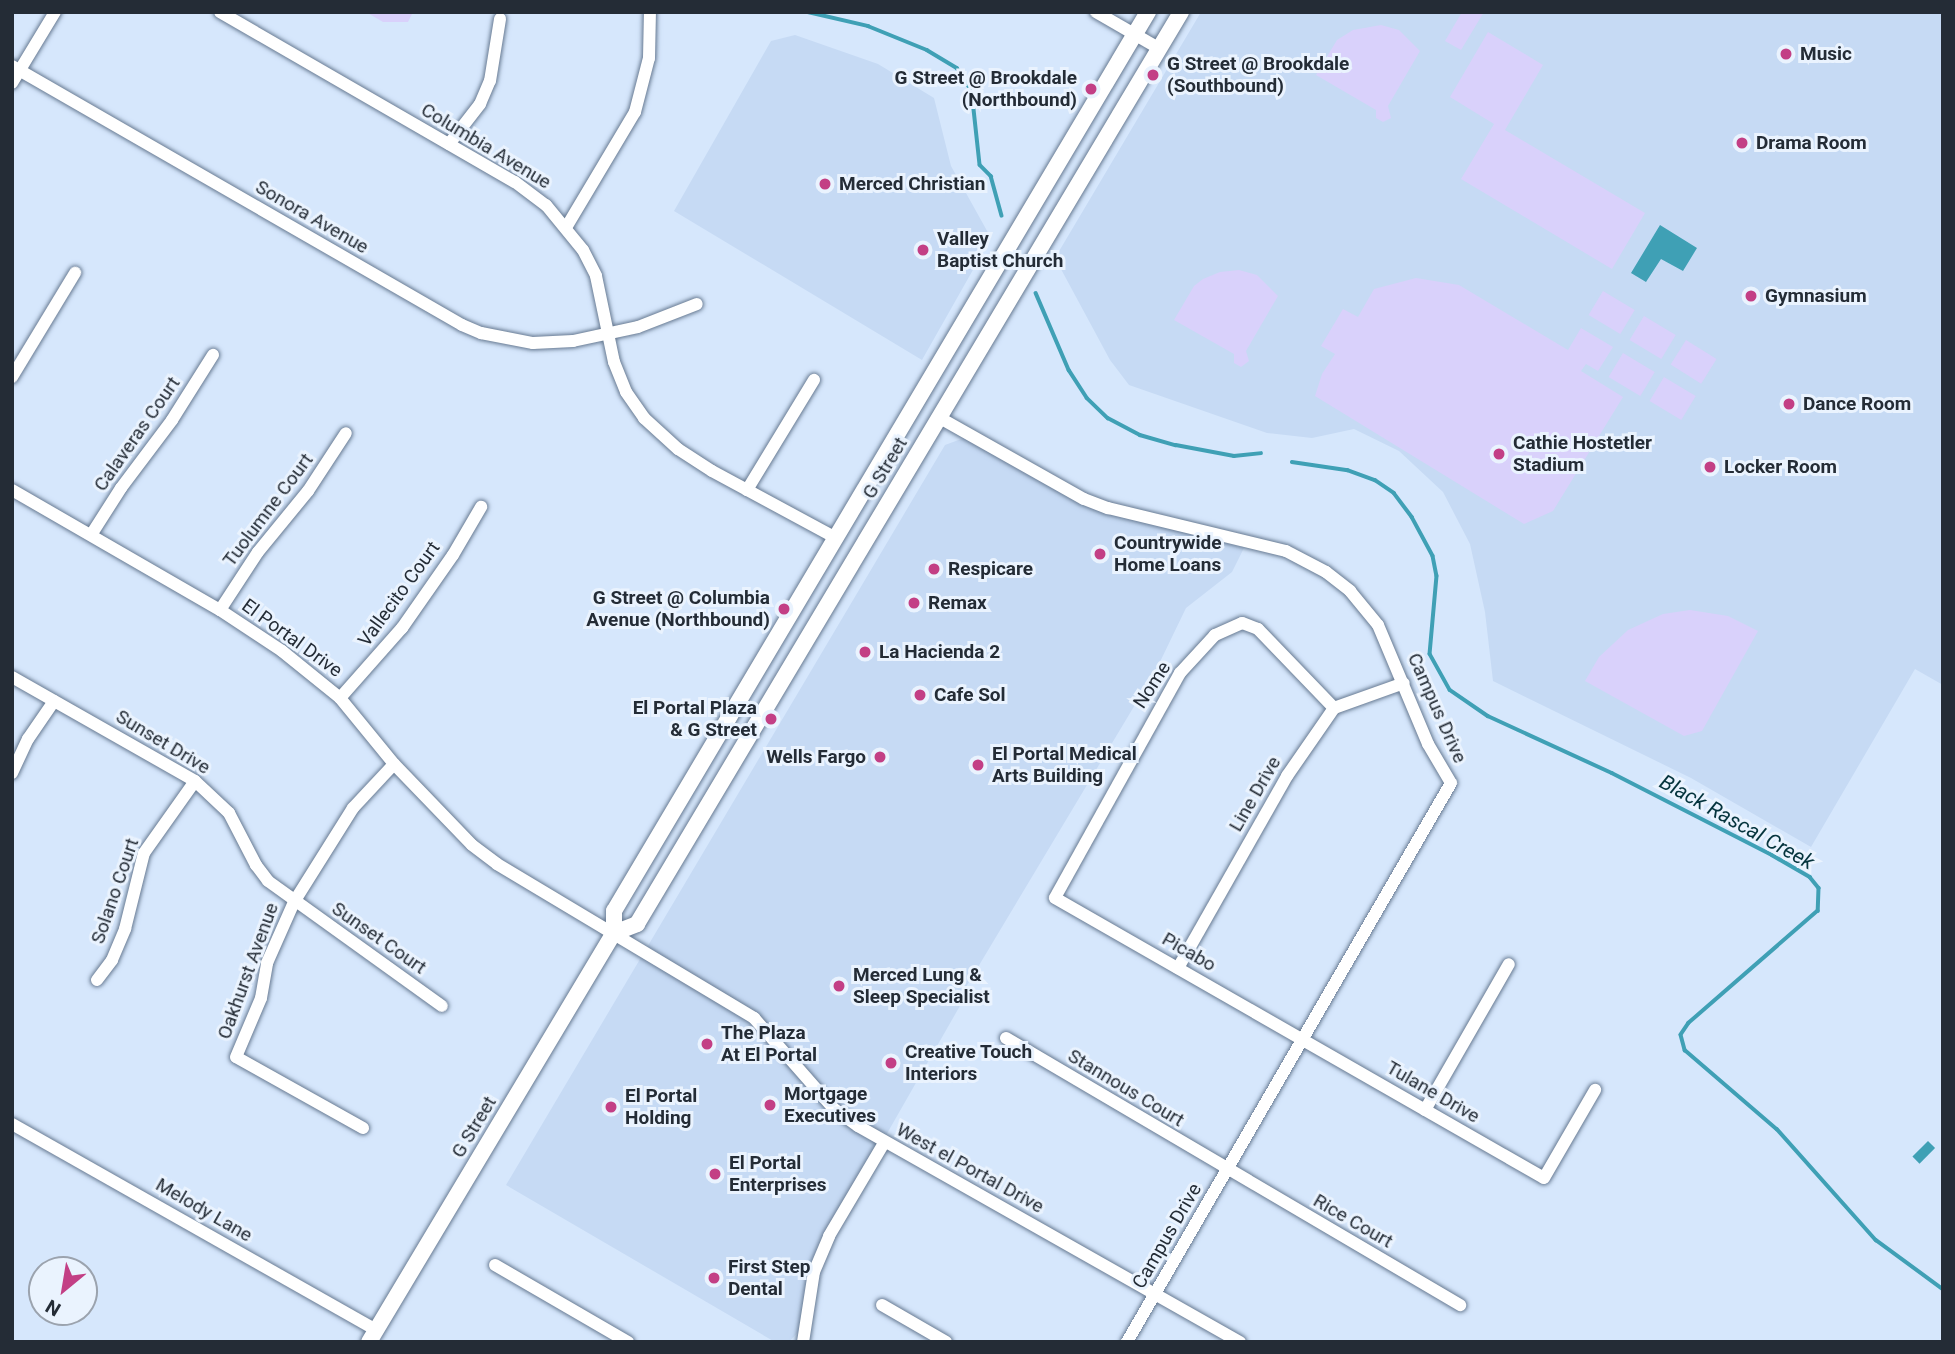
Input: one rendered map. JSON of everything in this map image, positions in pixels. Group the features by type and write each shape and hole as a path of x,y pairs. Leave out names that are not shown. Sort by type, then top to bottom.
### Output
{"street":[{"path":"12,83 16,68 55,12"},
{"name":"Columbia Avenue","path":"220,12 531,192 567,226 596,276 614,362 626,392 644,418 678,449 836,538"},
{"path":"567,226 635,112 649,58 650,12"},
{"path":"1096,12 1160,49"},
{"name":"G Street","path":"373,1336 614,933 614,911 1149,12"},
{"name":"G Street","path":"614,933 637,924 1181,12"},
{"path":"449,144 480,104 490,81 500,19"},
{"name":"Sonora Avenue","path":"16,68 462,325 510,341 533,343 610,334 697,304"},
{"path":"12,377 75,273"},
{"name":"Calaveras Court","path":"92,535 213,355"},
{"path":"747,490 814,380"},
{"name":"Campus Drive","path":"940,418 1084,499 1303,558 1339,581 1370,613 1385,638 1428,744 1451,783 1127,1342"},
{"name":"Tuolumne Court","path":"220,610 258,552 309,491 346,433"},
{"name":"El Portal Drive","path":"12,490 220,610 282,651 340,698 394,764 472,845 497,863 614,933"},
{"name":"Vallecito Court","path":"340,698 402,628 453,555 481,507"},
{"name":"Nome","path":"1055,898 1181,673 1215,635 1242,623 1258,629 1334,708"},
{"name":"Sunset Drive","path":"12,677 195,781 229,813 256,865 268,881 294,902"},
{"path":"1334,708 1404,683"},
{"path":"12,773 28,739 54,701"},
{"name":"Line Drive","path":"1178,968 1287,776 1334,708"},
{"name":"Oakhurst Avenue","path":"363,1128 236,1057 261,998 267,963 294,902 353,808 394,764"},
{"name":"Solano Court","path":"97,980 112,960 125,929 144,853 195,781"},
{"name":"Picabo","path":"1055,898 1304,1039"},
{"name":"Sunset Court","path":"294,902 442,1006"},
{"name":"West el Portal Drive","path":"614,933 754,1018 833,1108 884,1143 1240,1342"},
{"path":"1425,1110 1509,964"},
{"name":"Stannous Court","path":"1006,1038 1227,1171"},
{"name":"Tulane Drive","path":"1304,1039 1544,1178 1595,1090"},
{"name":"Melody Lane","path":"12,1124 373,1336"},
{"path":"803,1342 814,1272 830,1236 884,1143"},
{"name":"Rice Court","path":"1227,1171 1460,1305"},
{"path":"495,1265 628,1342"},
{"path":"882,1305 946,1342"}],"shaded area":[{"path":"366,12 413,12 408,22 383,22"},
{"path":"1201,12 1943,12 1943,685 1915,669 1811,847 1691,778 1493,681 1485,612 1470,544 1443,492 1399,451 1354,429 1312,438 1267,433 1129,385 1110,360 1055,258"},
{"path":"1462,12 1484,12 1461,50 1445,41"},
{"path":"1381,25 1399,30 1420,51 1388,106 1391,118 1383,122 1376,118 1376,110 1316,75 1337,40 1353,30"},
{"path":"1488,32 1543,65 1505,130 1645,213 1612,269 1461,179 1494,124 1450,97"},
{"name":"Merced Christian","path":"795,35 878,64 934,98 951,166 991,238 922,360 674,211 771,41"},
{"path":"1239,270 1257,275 1278,296 1246,351 1249,361 1241,367 1234,363 1234,354 1174,320 1194,286 1203,279 1220,272"},
{"name":"Cathie Hostetler Stadium","path":"1416,278 1459,285 1568,350 1581,328 1613,347 1598,371 1586,364 1581,371 1623,397 1553,511 1524,524 1315,396 1322,374 1335,354 1321,346 1343,309 1358,317 1374,289"},
{"path":"1603,291 1635,310 1620,334 1589,315"},
{"path":"1644,316 1676,335 1661,359 1630,340"},
{"path":"1686,340 1717,359 1701,384 1671,365"},
{"path":"1623,353 1655,372 1640,396 1609,377"},
{"path":"1664,377 1696,396 1681,420 1650,401"},
{"path":"964,438 1094,509 1244,548 1232,572 1186,608 1157,668 966,987 969,990 869,1165 825,1252 808,1321 789,1342 775,1342 506,1185 945,445"},
{"path":"1690,610 1728,616 1758,631 1702,731 1684,736 1585,681 1599,657 1628,630 1663,614"}],"water":[{"path":"1660,225 1697,248 1683,271 1661,259 1646,282 1631,273"},
{"path":"1928,1141 1935,1148 1920,1164 1912,1157"}],"waterway":[{"name":"Black Rascal Creek","path":"808,12 868,26 927,50 957,68 972,91 980,165 991,176 1002,216"},
{"name":"Black Rascal Creek","path":"1036,293 1069,370 1087,398 1108,418 1140,435 1176,445 1234,456 1261,453"},
{"name":"Black Rascal Creek","path":"1292,462 1347,470 1375,480 1394,493 1412,517 1433,556 1437,576 1430,654 1450,690 1488,716 1612,773 1772,855 1810,877 1819,888 1818,911 1689,1023 1681,1035 1685,1050 1777,1129 1876,1240 1943,1289"}],"place":[{"name":"Music","path":"1786,54"},
{"name":"G Street @ Brookdale (Southbound)","path":"1153,75"},
{"name":"G Street @ Brookdale (Northbound)","path":"1091,89"},
{"name":"Drama Room","path":"1742,143"},
{"name":"Merced Christian","path":"825,184"},
{"name":"Valley Baptist Church","path":"923,250"},
{"name":"Gymnasium","path":"1751,296"},
{"name":"Dance Room","path":"1789,404"},
{"name":"Cathie Hostetler Stadium","path":"1499,454"},
{"name":"Locker Room","path":"1710,467"},
{"name":"Countrywide Home Loans","path":"1100,554"},
{"name":"Respicare","path":"934,569"},
{"name":"Remax","path":"914,603"},
{"name":"G Street @ Columbia Avenue (Northbound)","path":"784,609"},
{"name":"La Hacienda 2","path":"865,652"},
{"name":"Cafe Sol","path":"920,695"},
{"name":"El Portal Plaza & G Street","path":"771,719"},
{"name":"Wells Fargo","path":"880,757"},
{"name":"El Portal Medical Arts Building","path":"978,765"},
{"name":"Merced Lung & Sleep Specialist","path":"839,986"},
{"name":"The Plaza At El Portal","path":"707,1044"},
{"name":"Creative Touch Interiors","path":"891,1063"},
{"name":"Mortgage Executives","path":"770,1105"},
{"name":"El Portal Holding","path":"611,1107"},
{"name":"El Portal Enterprises","path":"715,1174"},
{"name":"First Step Dental","path":"714,1278"}]}
